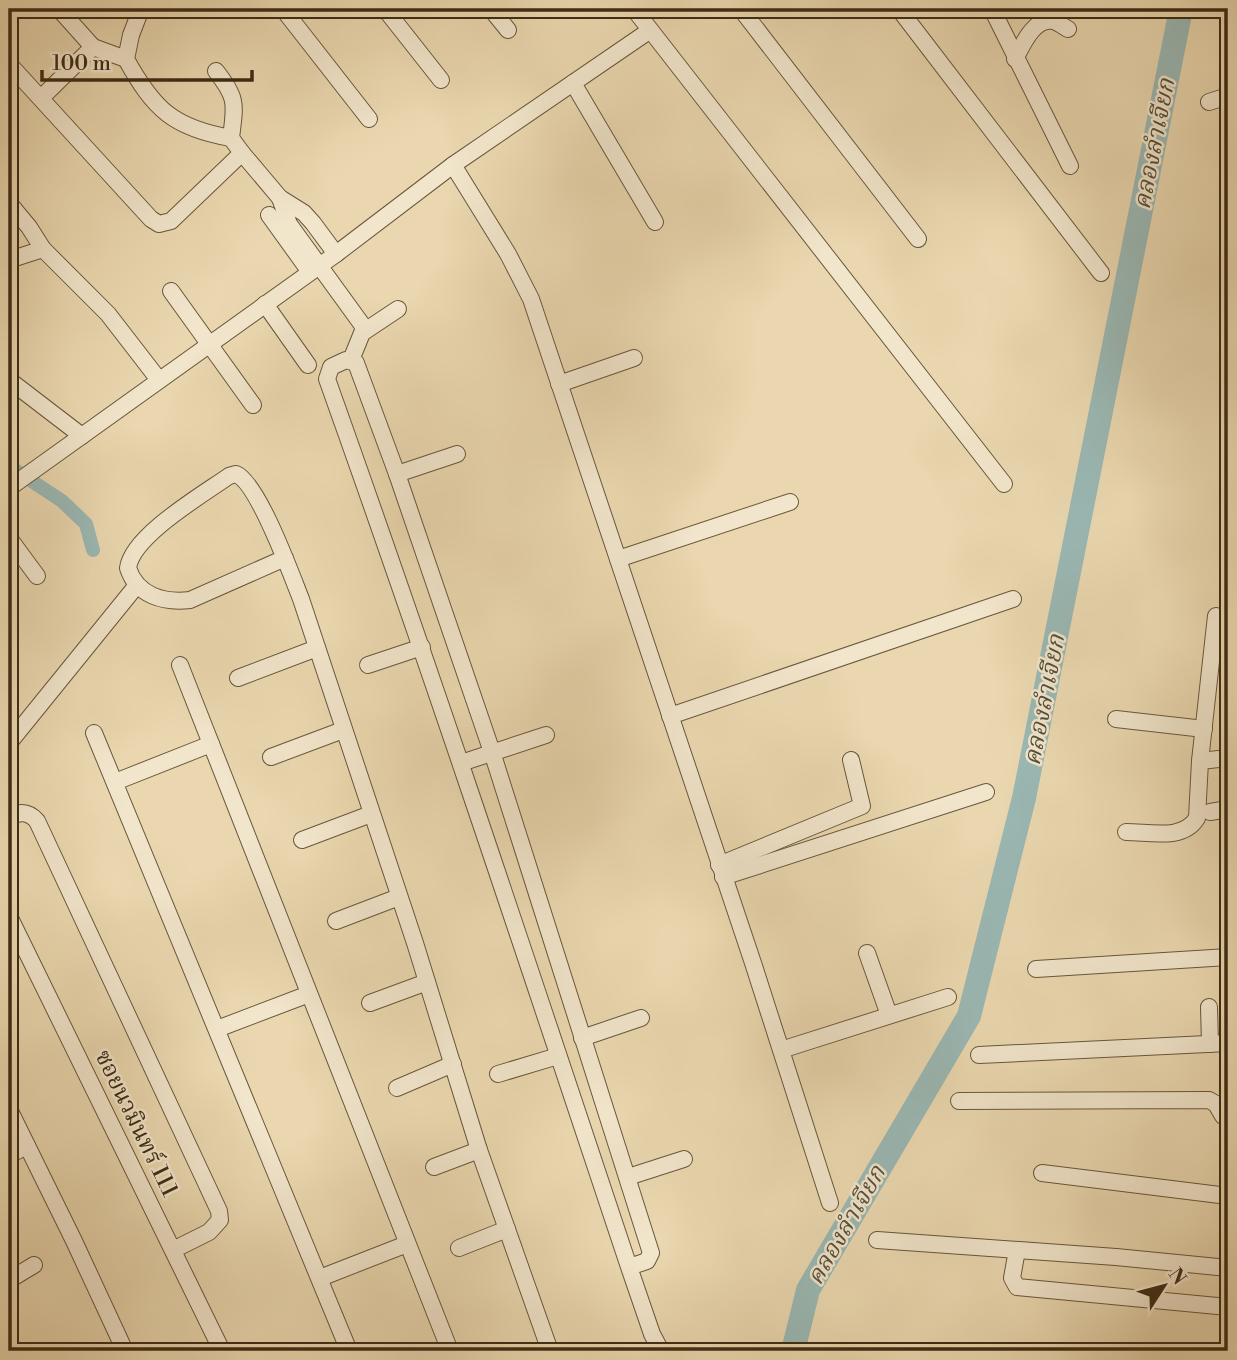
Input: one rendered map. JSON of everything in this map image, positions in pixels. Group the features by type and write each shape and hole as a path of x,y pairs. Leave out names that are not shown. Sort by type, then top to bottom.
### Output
{"street":[{"path":"59,9 93,47 126,60 160,108 178,122 200,133 231,138"},
{"path":"126,60 131,35 141,9"},
{"path":"283,9 369,119"},
{"path":"385,9 441,80"},
{"path":"491,9 508,30"},
{"path":"634,9 1004,484"},
{"path":"741,9 918,239"},
{"path":"899,9 1101,273"},
{"path":"992,9 1070,166"},
{"path":"1015,59 1031,32 1042,22 1053,21 1068,29"},
{"path":"9,488 336,254 453,165 649,31"},
{"path":"41,99 93,47"},
{"path":"9,64 151,219 159,224 170,221 242,153"},
{"path":"216,71 231,90 235,105 231,138 280,198 304,213 336,254"},
{"path":"573,83 655,222"},
{"path":"1209,102 1228,96"},
{"path":"453,165 508,254 531,299 830,1203"},
{"path":"280,198 289,224 315,269"},
{"path":"9,203 43,249 108,314 159,380"},
{"path":"269,215 363,326"},
{"path":"9,260 43,249"},
{"path":"171,291 253,405"},
{"path":"265,304 308,365"},
{"path":"351,360 362,334 398,309"},
{"path":"559,384 634,358"},
{"path":"628,1267 647,1261 651,1253 492,752 356,363 351,360 336,363 331,367 327,379 422,647 628,1267 652,1334 661,1351"},
{"path":"9,380 82,436"},
{"path":"397,474 457,454"},
{"path":"285,558 190,600 163,601 137,585 128,568 132,553 139,544 229,477 236,474 252,489 285,558 317,648 428,982 479,1150 550,1351"},
{"path":"618,559 790,502"},
{"path":"9,538 37,576"},
{"path":"9,743 137,585"},
{"path":"670,716 1013,599"},
{"path":"1126,832 1182,833 1198,818 1200,761 1216,616"},
{"path":"368,665 422,647"},
{"path":"238,678 317,648"},
{"path":"180,665 450,1351"},
{"path":"1116,719 1204,729"},
{"path":"271,757 343,730"},
{"path":"94,733 349,1351"},
{"path":"461,763 546,735"},
{"path":"115,782 211,744"},
{"path":"1200,761 1228,758"},
{"path":"721,871 862,806 851,760"},
{"path":"721,871 986,792"},
{"path":"1210,812 1228,809"},
{"path":"9,817 22,813 31,814 37,821 219,1211 219,1220 209,1232 173,1250"},
{"path":"302,840 371,814"},
{"path":"336,921 399,897"},
{"name":"ซอยนวมินทร์ 111","path":"9,916 222,1351"},
{"path":"867,953 889,1015"},
{"path":"1036,969 1228,957"},
{"path":"370,1003 428,982"},
{"path":"217,1029 309,994"},
{"path":"781,1050 948,997"},
{"path":"1209,1007 1210,1044"},
{"path":"582,1038 642,1018"},
{"path":"979,1055 1228,1043"},
{"path":"498,1074 558,1056"},
{"path":"397,1088 453,1064"},
{"path":"959,1101 1209,1100 1228,1118"},
{"path":"9,1109 125,1351"},
{"path":"9,1155 27,1146"},
{"path":"434,1167 479,1150"},
{"path":"628,1177 684,1159"},
{"path":"1042,1173 1228,1196"},
{"path":"459,1248 507,1229"},
{"path":"877,1240 1228,1268"},
{"path":"320,1278 407,1244"},
{"path":"1017,1250 1012,1278 1017,1287 1228,1307"},
{"path":"9,1280 34,1265"}],"waterway":[{"name":"คลองลำเจียก","path":"793,1351 808,1290 969,1016 1024,798 1181,9"},
{"path":"9,466 62,501 86,524 93,550"}]}
